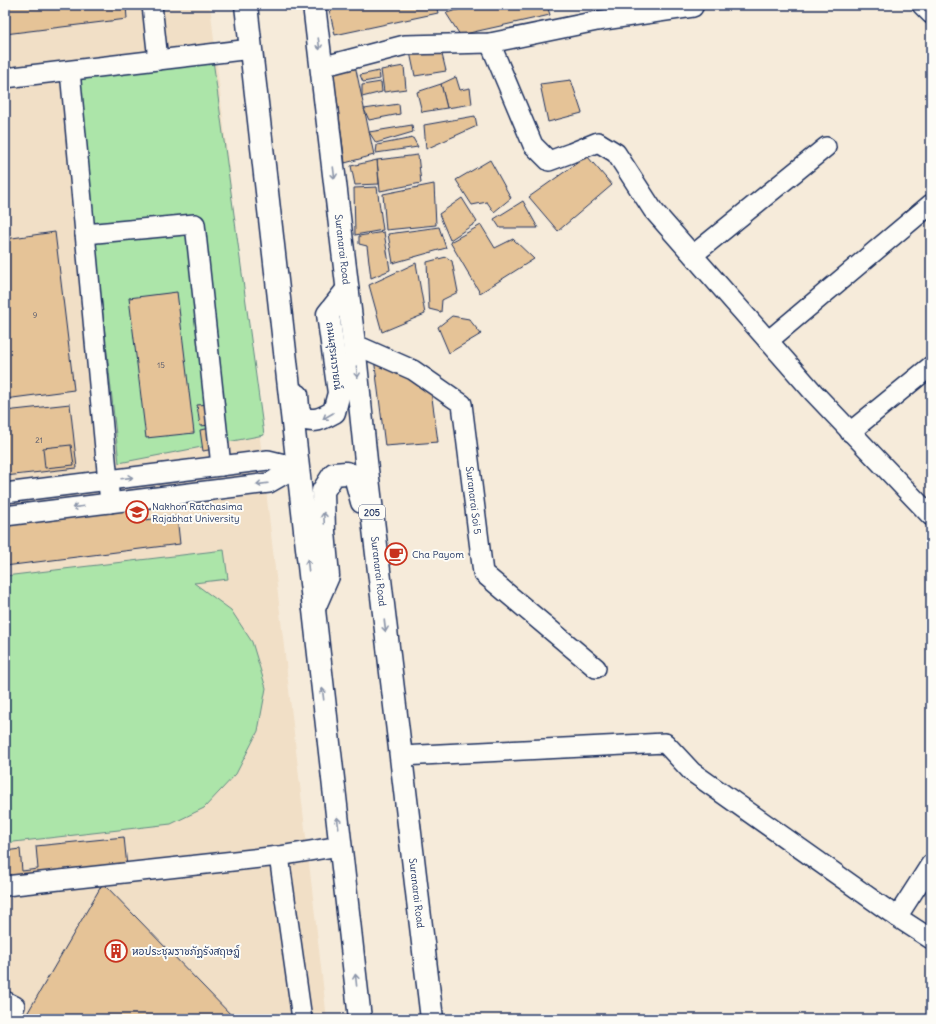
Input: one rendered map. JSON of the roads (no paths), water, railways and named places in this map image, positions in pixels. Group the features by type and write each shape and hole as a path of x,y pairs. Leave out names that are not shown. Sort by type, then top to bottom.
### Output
{"main road":[{"path":"246,5 360,1019"},
{"name":"Suranarai Road","path":"314,5 354,344 377,560 432,1019"},
{"name":"ถนนสุรนารายณ์","path":"281,319 296,388 298,408 302,418 309,421 321,420 334,412 339,394 328,314 347,290"},
{"path":"313,610 328,576 324,532 323,491 334,474 346,472 355,476 377,560"}],"street":[{"path":"152,5 158,60"},
{"path":"922,5 931,14"},
{"path":"322,67 405,45 490,44 597,21 694,7"},
{"path":"490,44 533,145 549,161 598,142 616,153 653,210 814,393 850,432 930,513"},
{"path":"5,78 250,49"},
{"path":"70,71 110,503"},
{"path":"693,255 826,147"},
{"path":"768,341 931,204"},
{"path":"85,234 195,224 221,466"},
{"name":"Suranarai Soi 5","path":"354,344 413,370 462,404 483,573 596,668"},
{"path":"850,432 931,366"},
{"path":"5,493 268,460 297,467"},
{"path":"5,516 269,483 297,467"},
{"path":"401,756 665,742 692,772 931,939"},
{"path":"5,886 288,854 340,846"},
{"path":"288,854 302,1019"},
{"path":"897,916 931,864"},
{"path":"5,1001 15,1006 7,1019"}],"place":[{"name":"Nakhon Ratchasima Rajabhat University","path":"137,512"},
{"name":"Cha Payom","path":"396,554"},
{"name":"หอประชุมราชภัฏรังสฤษฎ์","path":"116,951"}]}
